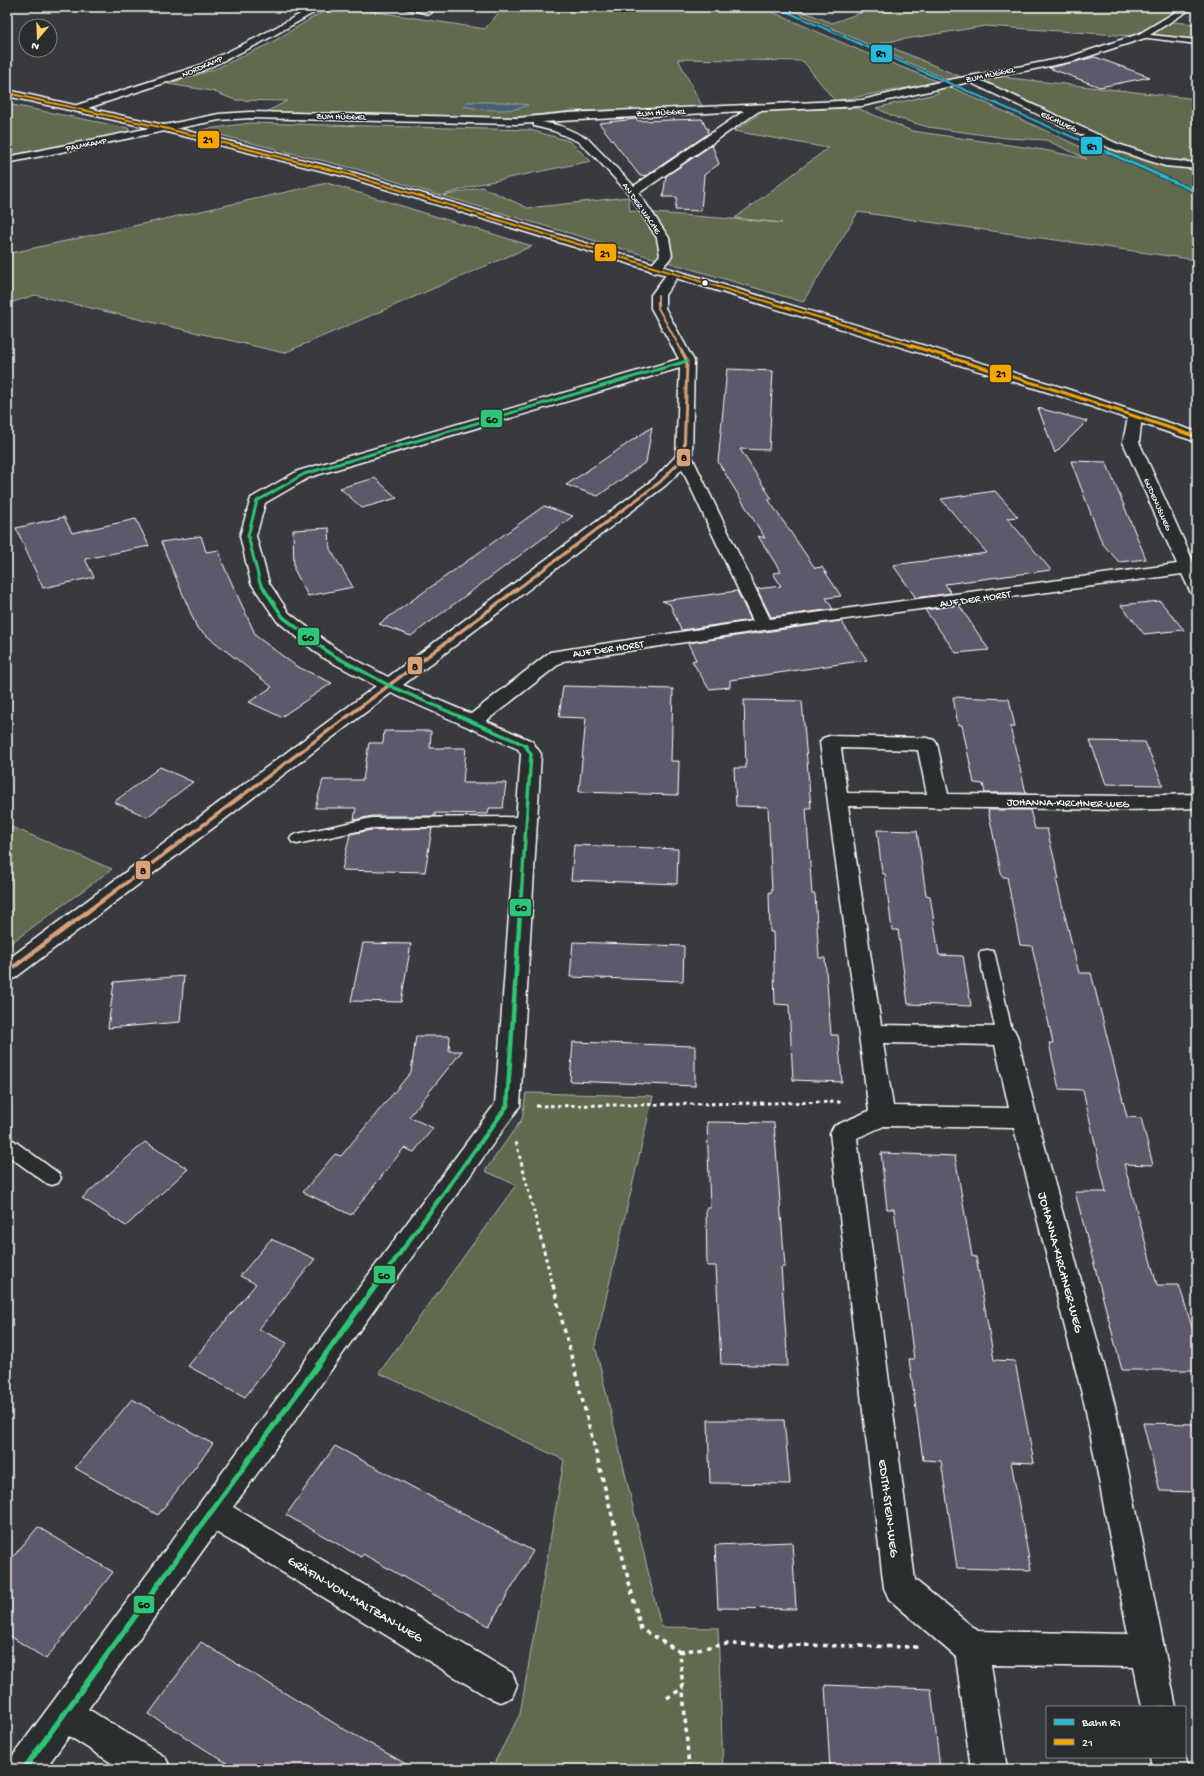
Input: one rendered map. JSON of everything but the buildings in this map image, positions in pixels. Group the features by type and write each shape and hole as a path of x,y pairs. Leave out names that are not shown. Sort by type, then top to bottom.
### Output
{"street":[{"name":"NORDKAMP","path":"78,108 201,68 257,41 320,7"},
{"name":"ZUM HÜGGEL","path":"164,128 219,117 250,114 518,121 568,116 862,103 1071,59 1142,36 1190,7"},
{"name":"ESCHWEG","path":"971,79 1015,101 1114,146 1165,163 1197,166"},
{"path":"7,93 164,128 347,174 672,275 1059,391 1197,437"},
{"path":"633,192 756,108"},
{"name":"ZUM HÜGGEL","path":"518,121 557,128"},
{"name":"PALMKAMP","path":"7,160 164,128"},
{"name":"AN DER WACHE","path":"557,128 583,140 633,192 663,238 666,256 654,269"},
{"path":"672,275 658,294 658,308 687,361 684,458 764,625"},
{"path":"24,1769 507,1106 528,822 531,754 525,745 474,721 390,686 329,653 283,617 260,583 248,536 257,501 304,474 687,361"},
{"name":"GUDENUSWEG","path":"1135,417 1131,442 1192,568 1197,588"},
{"path":"7,972 660,482 684,458"},
{"name":"AUF DER HORST","path":"474,721 557,656 764,625 1192,568"},
{"path":"939,801 927,744 830,742 881,1109 1024,1118"},
{"name":"JOHANNA-KIRCHNER-WEG","path":"837,799 1125,804 1197,801"},
{"path":"870,1034 1005,1036"},
{"name":"JOHANNA-KIRCHNER-WEG","path":"1005,1036 1024,1118 1100,1406 1149,1651"},
{"name":"EDITH-STEIN-WEG","path":"881,1109 844,1133 867,1335 900,1588 972,1648"},
{"name":"GRÄFIN-VON-MALTZAN-WEG","path":"212,1512 500,1685"},
{"path":"989,1769 972,1648 1149,1651 1159,1706"},
{"path":"65,1714 153,1769"},
{"path":"1168,1758 1170,1769"}],"lane":[{"path":"402,7 429,12"},
{"path":"1142,36 1197,42"},
{"path":"297,839 372,823 528,822"},
{"path":"987,955 1005,1036"},
{"path":"7,1145 52,1178"}],"path":[{"path":"881,1109 507,1106 641,1629 680,1652 727,1644 972,1648"},
{"path":"680,1652 689,1769"},
{"path":"667,1698 683,1688"}],"green space":[{"path":"330,7 346,7 485,29 502,9 493,7 761,7 861,51 939,82 835,101 803,61 678,59 703,108 572,111 516,117 266,112 287,101 235,100 212,91 168,84 215,69 269,44"},
{"path":"784,7 792,7 832,23 877,7 1183,7 1160,23 1133,36 985,26 881,43 961,77 948,80"},
{"path":"1172,22 1197,24 1197,41 1142,36"},
{"path":"996,73 1010,78 1197,99 1197,260 858,212 803,302 443,196 482,187 528,208 628,197 630,211 782,223 735,218 828,148 734,131 764,111 857,108 912,131 1044,150 1087,159 1046,140 1006,138 928,127 897,118 876,108 939,93 934,89 949,86 1098,155 1114,147 971,79"},
{"path":"7,104 128,128 130,133 7,157"},
{"path":"250,123 530,130 569,141 591,161 479,184 441,196 360,170 200,130"},
{"path":"327,183 532,246 284,353 35,295 7,304 7,254"},
{"path":"7,825 112,869 7,946"},
{"path":"526,1093 653,1096 595,1345 661,1627 718,1628 723,1769 491,1769 520,1714 564,1460 379,1373 516,1185 485,1171 522,1119"}],"water":[{"path":"467,102 502,102 528,105 522,108 514,109 487,110 463,106"}],"rail line":[{"name":"R1","path":"776,7 1197,192"}],"transit line":[{"name":"21","path":"7,93 164,128 347,174 1059,391 1197,437"},
{"name":"8","path":"7,972 660,482 684,457 687,361 658,308 658,295"},
{"name":"60","path":"24,1769 507,1106 531,754 525,745 390,686 329,653 283,617 260,583 248,536 257,501 304,474 687,361"}]}
